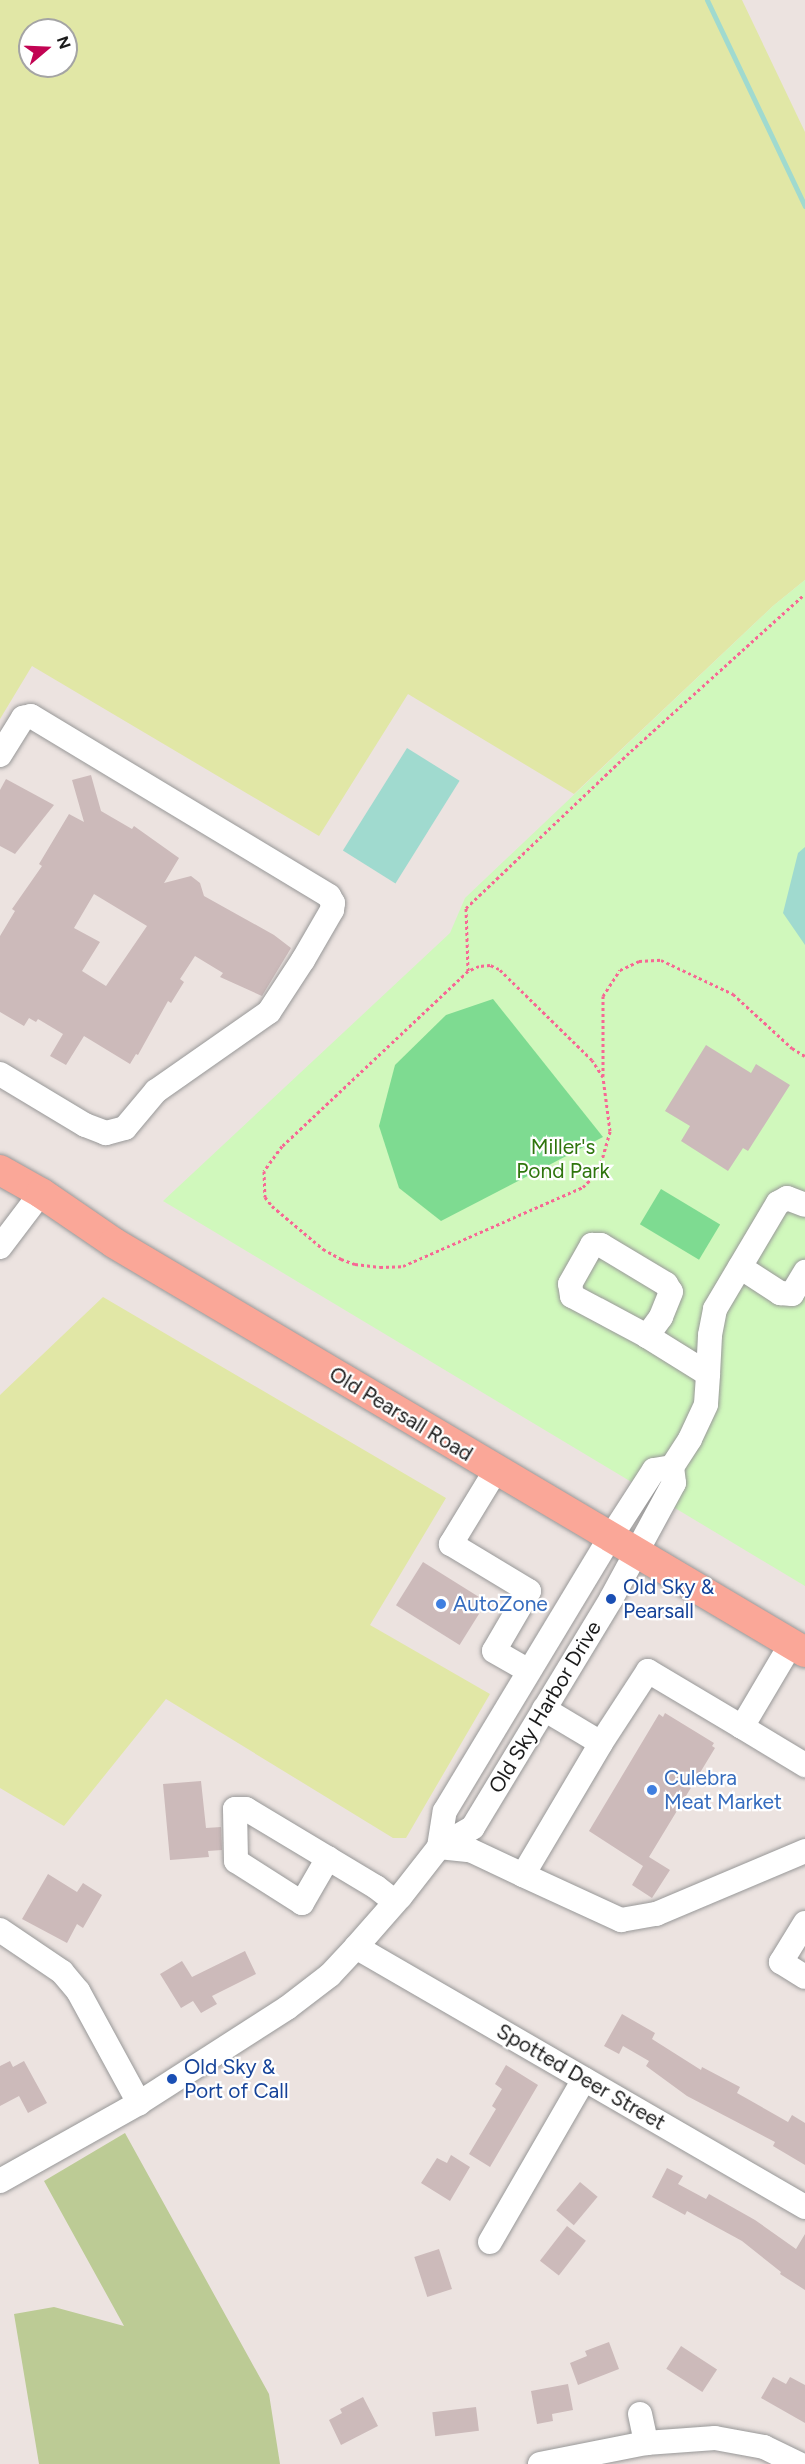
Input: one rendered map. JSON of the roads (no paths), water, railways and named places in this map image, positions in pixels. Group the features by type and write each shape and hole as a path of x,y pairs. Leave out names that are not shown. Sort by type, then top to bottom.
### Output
{"main road":[{"name":"Old Pearsall Road","path":"0,1170 41,1193 114,1244 798,1648"}],"street":[{"path":"0,755 22,718 31,716 329,896 333,903 332,910 303,960 269,1012 156,1091 125,1128 106,1133 3,1084"},
{"path":"0,1247 41,1193"},
{"path":"622,1545 674,1483 672,1467 690,1439 706,1404 710,1335 715,1310 778,1203 787,1198 805,1205"},
{"path":"740,1268 780,1293 792,1294 805,1272"},
{"path":"647,1336 708,1374"},
{"path":"496,1470 451,1544 529,1591 494,1651 529,1671"},
{"name":"Old Sky Harbor Drive","path":"439,1847 445,1811 529,1671 622,1545"},
{"name":"Old Sky Harbor Drive","path":"0,2181 139,2103 287,2008 330,1975 395,1902 439,1847 473,1827 611,1599 622,1545"},
{"path":"742,1727 798,1648"},
{"path":"523,1875 601,1743 648,1671 805,1765"},
{"path":"544,1709 601,1743"},
{"path":"439,1847 471,1850 621,1920 656,1914 805,1851"},
{"path":"328,1858 376,1887 395,1902"},
{"path":"805,1923 781,1962 805,1977"},
{"path":"0,1930 62,1972 78,1991 139,2103"},
{"name":"Spotted Deer Street","path":"356,1947 805,2207"},
{"path":"490,2242 584,2079"},
{"path":"640,2414 646,2443"},
{"path":"540,2464 646,2443 732,2439 764,2447 799,2464"}],"water":[{"path":"407,748 460,781 395,883 343,851"},
{"path":"805,847 805,945 783,913 798,853"}],"waterway":[{"path":"707,0 805,206"}],"place":[{"name":"Old Sky & Pearsall","path":"611,1599"},
{"name":"AutoZone","path":"441,1604"},
{"name":"Culebra Meat Market","path":"652,1790"},
{"name":"Old Sky & Port of Call","path":"172,2079"}],"park label":[{"name":"Miller's Pond Park","path":"563,1159"}]}
